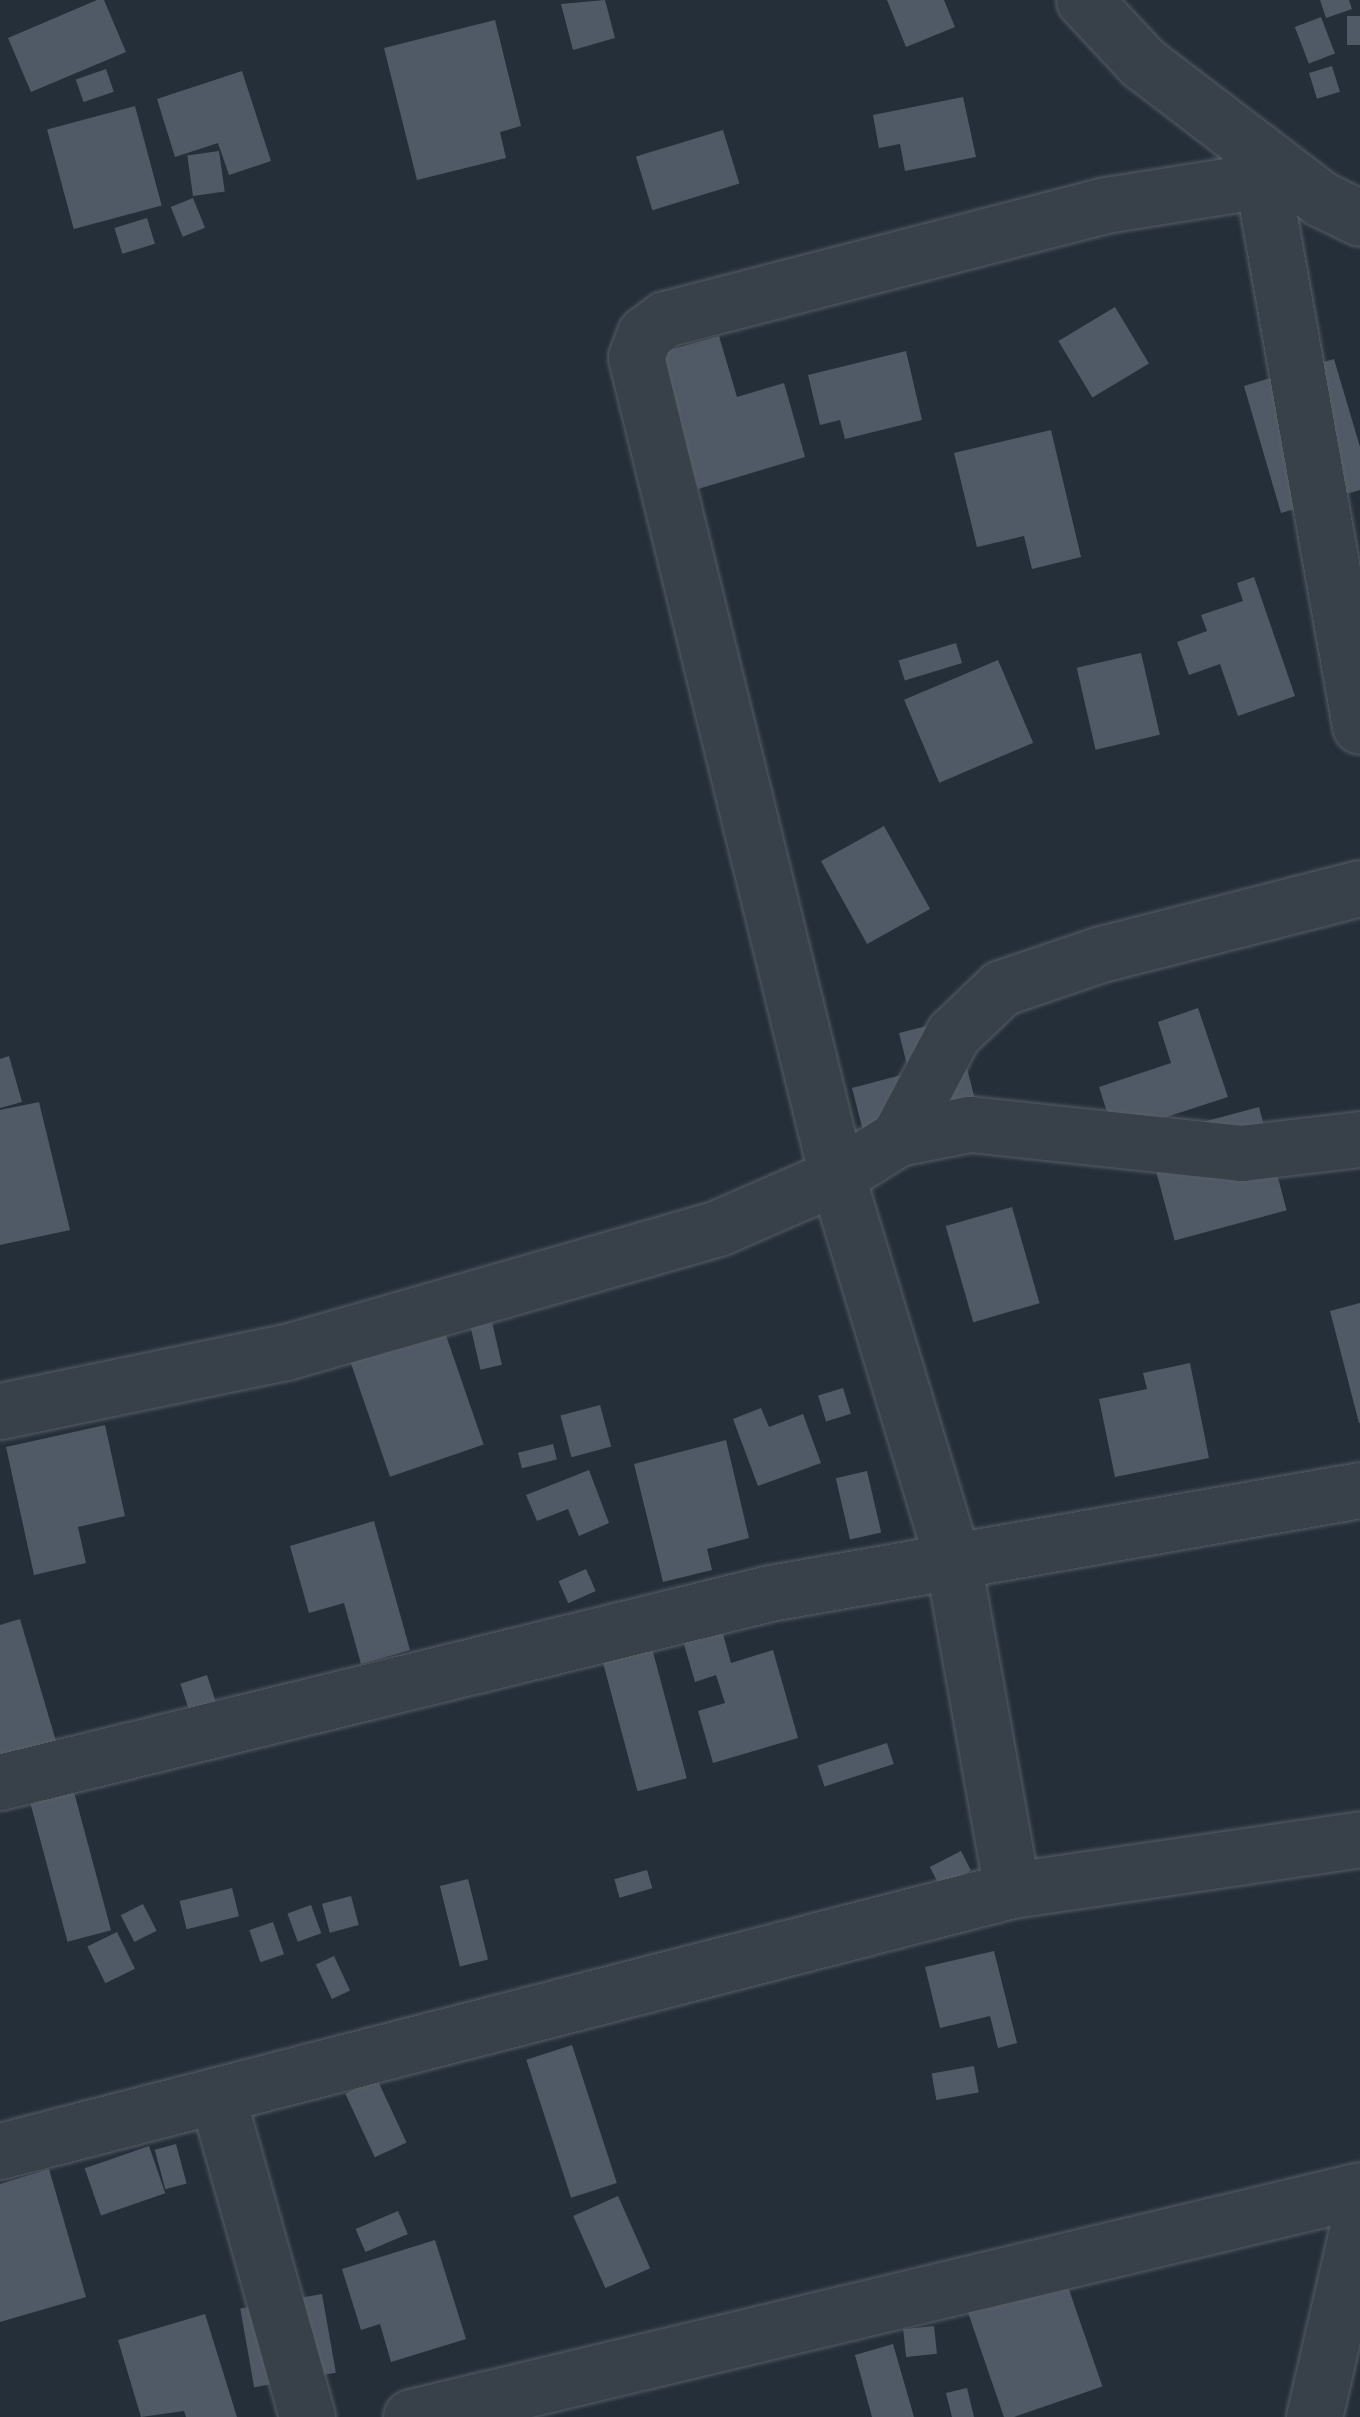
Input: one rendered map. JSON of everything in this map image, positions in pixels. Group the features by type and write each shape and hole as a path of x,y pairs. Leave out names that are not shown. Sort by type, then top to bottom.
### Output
{"street":[{"path":"1084,0 1142,63 1260,165 1360,218"},
{"path":"1260,165 1360,726"},
{"path":"1012,1890 953,1562 837,1176 636,357 645,334 665,320 1260,165"},
{"path":"898,1138 952,1034 1001,988 1101,954 1360,888"},
{"path":"0,1411 286,1352 718,1228 837,1176 898,1138 970,1124 1241,1153 1360,1139"},
{"path":"0,1782 770,1593 1360,1490"},
{"path":"0,2152 1012,1890 1360,1839"},
{"path":"217,2096 306,2417"},
{"path":"438,2414 1360,2190"},
{"path":"1314,2417 1360,2217"}],"building":[{"path":"104,0 126,52 31,92 8,38"},
{"path":"605,0 615,38 573,50 561,4"},
{"path":"887,0 944,0 955,27 906,47"},
{"path":"1320,0 1349,0 1352,9 1326,18"},
{"path":"1347,16 1360,16 1360,45 1347,45"},
{"path":"1321,17 1335,53 1309,63 1295,27"},
{"path":"495,20 521,126 500,132 506,158 417,180 384,48"},
{"path":"1332,66 1340,92 1317,99 1309,73"},
{"path":"106,69 114,92 84,102 76,79"},
{"path":"242,71 271,161 229,175 218,143 175,157 157,99"},
{"path":"963,97 976,157 905,171 900,144 879,148 873,115"},
{"path":"135,106 162,205 74,229 47,130"},
{"path":"723,130 739,184 652,210 636,157"},
{"path":"219,151 225,192 193,196 187,155"},
{"path":"193,198 205,228 183,237 171,207"},
{"path":"147,218 155,244 122,254 114,228"},
{"path":"1115,307 1149,364 1092,398 1058,341"},
{"path":"719,336 737,397 784,383 805,457 698,489 659,353"},
{"path":"906,351 922,420 845,439 840,420 820,425 808,375"},
{"path":"1334,359 1360,447 1360,490 1281,513 1244,386"},
{"path":"1051,430 1081,557 1032,569 1024,536 977,547 954,453"},
{"path":"1254,577 1295,696 1238,716 1220,664 1189,675 1177,642 1207,631 1201,615 1243,601 1237,583"},
{"path":"956,643 962,663 905,681 899,661"},
{"path":"1141,653 1160,735 1096,750 1077,668"},
{"path":"998,660 1033,743 939,783 904,700"},
{"path":"884,826 930,909 867,944 821,861"},
{"path":"1198,1008 1228,1097 1114,1134 1099,1087 1171,1063 1158,1022"},
{"path":"954,1019 987,1145 874,1174 852,1088 909,1073 899,1033"},
{"path":"9,1056 22,1102 0,1108 0,1059"},
{"path":"39,1102 70,1230 0,1245 0,1110"},
{"path":"1259,1107 1287,1210 1175,1240 1147,1137"},
{"path":"1012,1207 1040,1303 973,1322 946,1226"},
{"path":"1360,1303 1360,1423 1359,1423 1330,1311"},
{"path":"439,1315 484,1445 390,1477 345,1347"},
{"path":"492,1322 502,1365 480,1370 471,1327"},
{"path":"1190,1363 1209,1458 1115,1477 1099,1399 1147,1389 1143,1373"},
{"path":"843,1388 851,1414 826,1421 818,1396"},
{"path":"600,1405 611,1447 572,1457 560,1416"},
{"path":"761,1408 769,1427 803,1414 821,1463 758,1486 733,1419"},
{"path":"105,1425 125,1516 78,1527 86,1563 34,1575 6,1447"},
{"path":"726,1440 749,1538 707,1549 712,1570 663,1582 634,1464"},
{"path":"553,1444 557,1460 522,1468 518,1453"},
{"path":"589,1470 609,1523 579,1536 568,1509 537,1521 526,1495"},
{"path":"867,1471 881,1532 850,1540 836,1478"},
{"path":"374,1521 410,1650 361,1664 344,1603 309,1613 290,1546"},
{"path":"586,1569 596,1591 568,1603 559,1581"},
{"path":"20,1619 58,1748 0,1765 0,1625"},
{"path":"720,1623 731,1663 773,1650 798,1738 713,1763 698,1711 725,1703 716,1675 695,1682 681,1634"},
{"path":"650,1641 687,1778 637,1791 601,1654"},
{"path":"207,1675 216,1702 189,1710 180,1684"},
{"path":"887,1743 894,1764 824,1786 818,1766"},
{"path":"74,1792 111,1930 68,1942 31,1804"},
{"path":"961,1851 971,1871 940,1886 930,1867"},
{"path":"647,1870 652,1888 620,1898 614,1879"},
{"path":"468,1879 488,1960 460,1967 440,1886"},
{"path":"232,1888 239,1916 187,1929 180,1901"},
{"path":"351,1896 359,1925 330,1933 322,1904"},
{"path":"143,1904 157,1931 134,1942 121,1915"},
{"path":"311,1905 321,1933 298,1942 288,1914"},
{"path":"273,1922 284,1954 260,1962 249,1930"},
{"path":"117,1932 135,1969 105,1983 87,1946"},
{"path":"994,1951 1017,2043 998,2048 990,2016 940,2028 925,1967"},
{"path":"334,1956 350,1990 332,1999 316,1964"},
{"path":"572,2045 617,2183 571,2198 526,2060"},
{"path":"974,2066 979,2093 936,2100 932,2073"},
{"path":"377,2079 407,2142 375,2157 345,2094"},
{"path":"176,2144 187,2184 165,2189 155,2150"},
{"path":"149,2146 165,2193 101,2215 85,2168"},
{"path":"49,2169 86,2297 0,2322 0,2184"},
{"path":"618,2196 650,2268 605,2288 573,2216"},
{"path":"398,2211 408,2234 365,2252 356,2229"},
{"path":"435,2240 466,2339 391,2362 380,2324 361,2330 342,2269"},
{"path":"1064,2275 1102,2387 1004,2417 967,2309"},
{"path":"322,2294 336,2373 254,2387 240,2308"},
{"path":"205,2314 237,2417 186,2417 184,2411 141,2417 118,2340"},
{"path":"934,2326 937,2354 906,2357 903,2329"},
{"path":"893,2344 914,2417 872,2417 855,2355"},
{"path":"967,2388 974,2417 952,2417 946,2393"}]}
